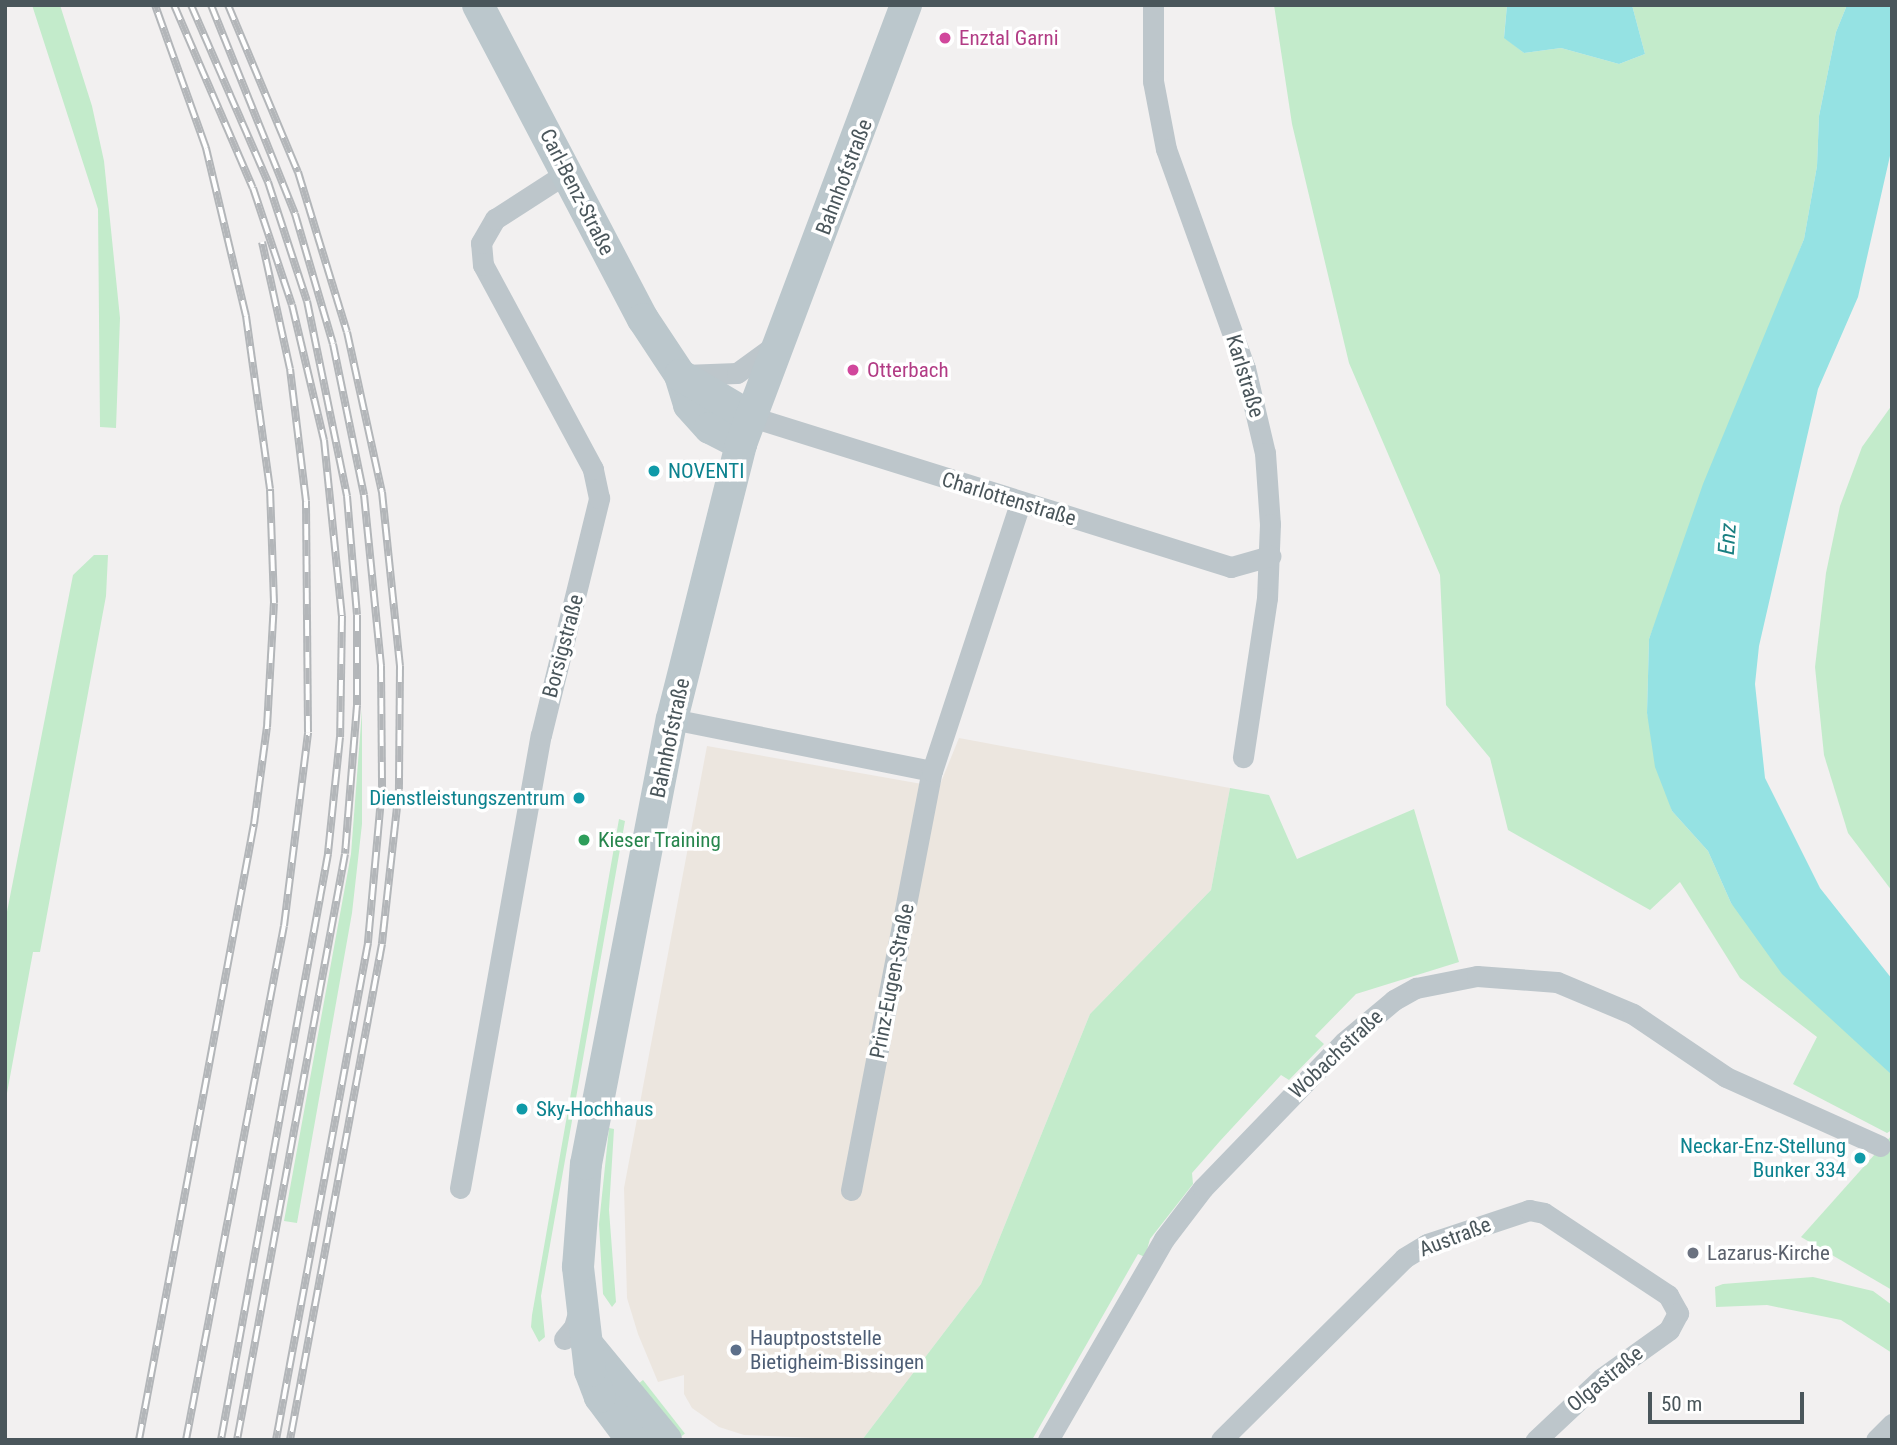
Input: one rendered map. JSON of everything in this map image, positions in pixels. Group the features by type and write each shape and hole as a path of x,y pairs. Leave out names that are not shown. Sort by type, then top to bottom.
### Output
{"street":[{"name":"Carl-Benz-Straße","path":"478,5 643,319 680,375 745,430"},
{"name":"Bahnhofstraße","path":"632,1440 600,1396 575,1341 581,1304 579,1217 586,1164 672,719 745,430 775,346 825,229 906,5"},
{"name":"Karlstraße","path":"1153,5 1153,81 1166,149 1256,405 1269,491 1270,556 1243,757"},
{"name":"Borsigstraße","path":"460,1188 541,735 599,498 593,469 482,265 481,243 495,219 568,172"},
{"path":"680,375 726,376 775,346"},
{"name":"Charlottenstraße","path":"745,430 1020,503 1231,567 1270,556"},
{"name":"Prinz-Eugen-Straße","path":"851,1190 932,771 1020,503"},
{"path":"672,719 932,771"},
{"name":"Wobachstraße","path":"1048,1440 1164,1239 1203,1188 1344,1042 1394,1000 1416,988 1477,976 1558,982 1633,1014 1726,1077 1880,1146"},
{"name":"Austraße","path":"1221,1440 1404,1258 1427,1244 1515,1214 1544,1213 1657,1287 1676,1305 1675,1321"},
{"name":"Olgastraße","path":"1536,1440 1597,1383 1675,1321"},
{"path":"575,1341 666,1440"},
{"path":"1876,1440 1892,1424"}],"shaded area":[{"path":"959,738 1230,788 1211,890 1090,1014 981,1284 862,1440 744,1435 719,1427 692,1408 684,1394 684,1375 658,1382 638,1334 627,1298 624,1188 707,746 939,787"}],"green space":[{"path":"32,5 60,5 92,106 104,161 120,318 116,428 100,427 98,209"},
{"path":"1274,5 1507,5 1504,37 1524,53 1561,48 1619,64 1645,54 1632,5 1847,5 1836,32 1819,116 1817,166 1804,239 1649,639 1647,713 1672,811 1708,851 1731,903 1892,1075 1892,1130 1887,1133 1793,1084 1817,1037 1740,978 1680,882 1650,910 1508,830 1490,758 1446,705 1440,575 1349,363 1292,124"},
{"path":"1892,405 1892,891 1848,833 1824,755 1815,667 1826,573 1840,506 1862,447"},
{"path":"94,555 108,555 106,596 40,952 33,952 5,1104 5,922 73,575"},
{"path":"362,710 362,824 352,913 297,1223 284,1221 351,854"},
{"path":"1230,788 1269,795 1297,859 1414,809 1459,962 1356,994 1315,1036 1324,1044 1289,1080 1281,1075 1220,1141 1192,1173 1193,1184 1150,1239 1145,1257 1138,1254 1032,1440 862,1440 981,1284 1090,1014 1211,890"},
{"path":"619,819 625,821 541,1296 545,1337 539,1342 531,1327 532,1315"},
{"path":"609,1128 614,1129 609,1210 616,1302 612,1307 603,1294 599,1224"},
{"path":"1892,1135 1892,1290 1801,1237"},
{"path":"1813,1277 1873,1291 1892,1305 1892,1353 1841,1320 1767,1305 1716,1307 1715,1287 1723,1284"},
{"path":"643,1380 685,1434 678,1439 636,1386"}],"water":[{"path":"1507,5 1632,5 1645,54 1619,64 1561,48 1524,53 1504,38"},
{"name":"Enz","path":"1847,5 1892,5 1892,147 1858,297 1818,389 1759,646 1755,684 1765,778 1820,888 1892,979 1892,1075 1782,974 1731,903 1708,851 1672,811 1655,767 1647,713 1649,639 1703,484 1804,239 1817,166 1819,116 1836,32"}],"railway":[{"path":"139,1440 254,824 267,727 274,603 270,489 246,316 206,148 155,5"},
{"path":"174,5 253,188 292,305 324,440 342,616 340,737 328,854 221,1440"},
{"path":"191,5 268,182 307,301 347,496 357,615 357,705 345,854 237,1440"},
{"path":"211,5 295,214 333,344 364,495 381,666 382,788 368,943 276,1440"},
{"path":"228,5 298,172 347,332 382,492 400,666 399,789 382,944 290,1440"},
{"path":"186,1440 284,926 308,732 306,501 290,369 262,242"}],"place":[{"name":"Enztal Garni","path":"945,38"},
{"name":"Otterbach","path":"853,370"},
{"name":"NOVENTI","path":"654,471"},
{"name":"Dienstleistungszentrum","path":"579,798"},
{"name":"Kieser Training","path":"584,840"},
{"name":"Sky-Hochhaus","path":"522,1109"},
{"name":"Neckar-Enz-Stellung Bunker 334","path":"1860,1158"},
{"name":"Lazarus-Kirche","path":"1693,1253"},
{"name":"Hauptpoststelle Bietigheim-Bissingen","path":"736,1350"}]}
